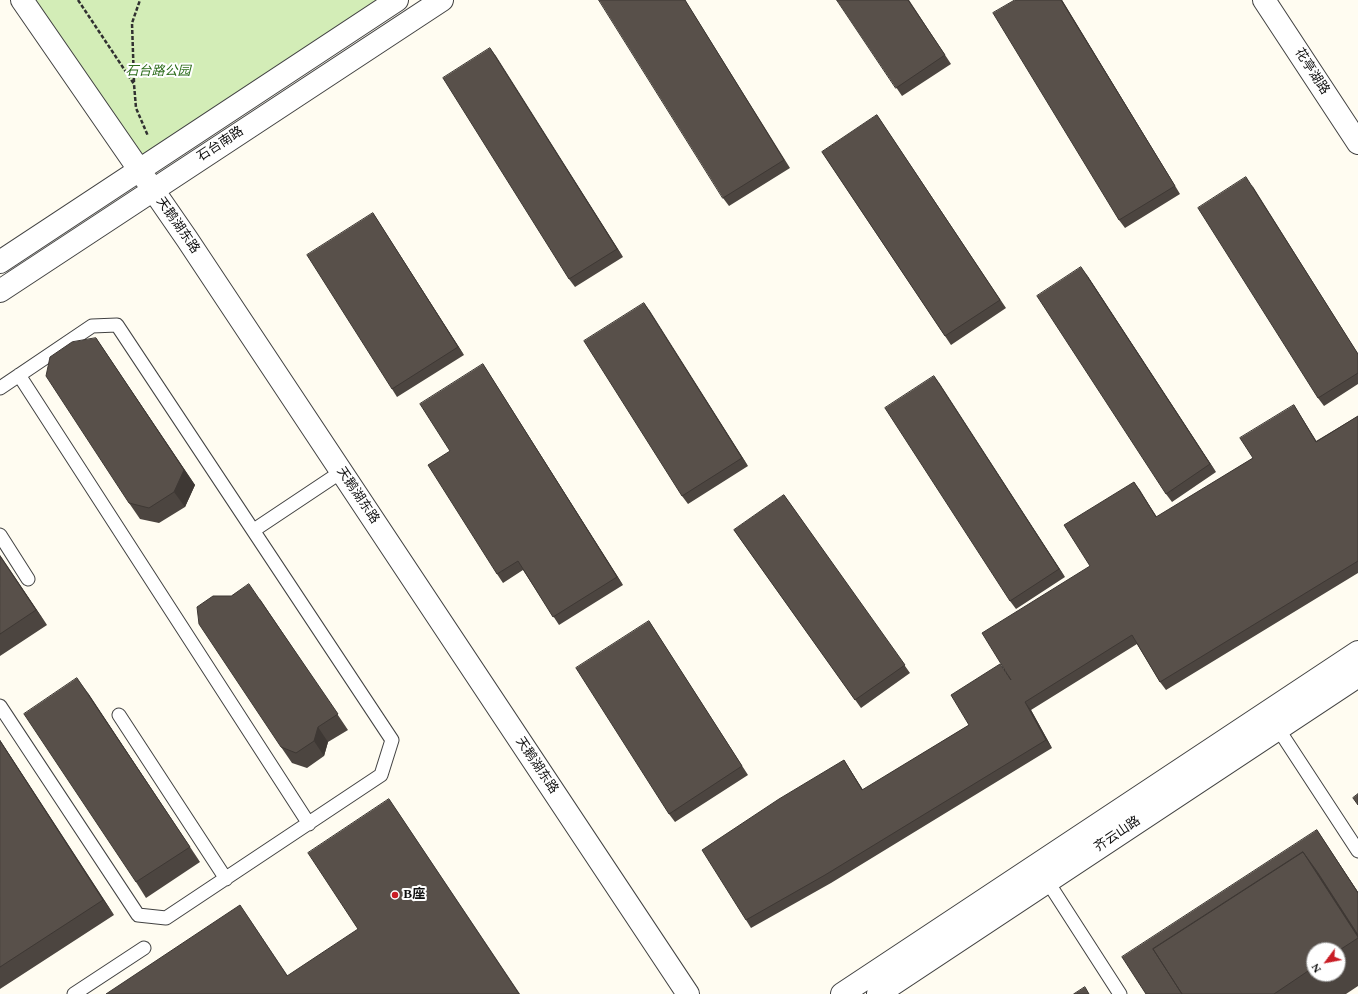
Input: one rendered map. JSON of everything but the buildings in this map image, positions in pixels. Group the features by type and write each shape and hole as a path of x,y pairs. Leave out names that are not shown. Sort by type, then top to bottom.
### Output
{"street":[{"name":"天鹅湖东路","path":"22,0 187,239 688,994"},
{"name":"石台南路","path":"0,262 397,0"},
{"name":"石台南路","path":"0,291 442,0"},
{"name":"花亭湖路","path":"1264,0 1358,143"},
{"path":"1273,721 1358,652"},
{"name":"齐云山路","path":"878,994 1042,874 1273,721 1358,676"},
{"path":"842,994 1042,874"}],"lane":[{"path":"0,388 92,326 117,325 392,740 381,775 166,918 138,915 0,706"},
{"path":"19,375 309,824"},
{"path":"254,530 341,472"},
{"path":"0,536 28,579"},
{"path":"119,714 226,878"},
{"path":"1273,721 1358,851"},
{"path":"1042,874 1120,994"},
{"path":"74,994 144,948"}],"path":[{"path":"78,0 134,84"},
{"path":"140,0 132,23 136,108 158,158"}],"green space":[{"name":"石台路公园","path":"22,0 397,0 139,170"}],"place":[{"name":"B座","path":"395,895"}]}
